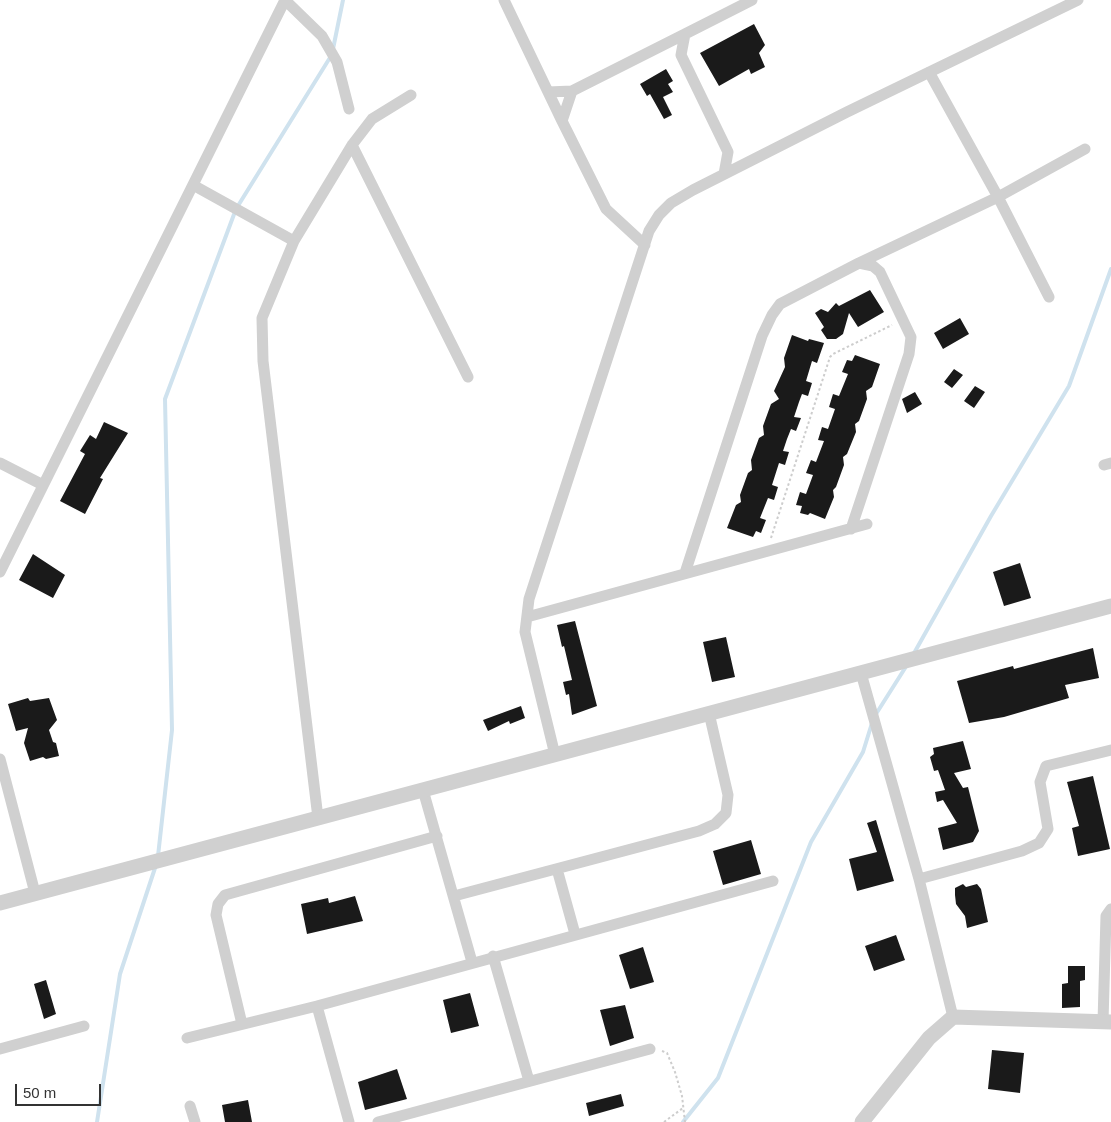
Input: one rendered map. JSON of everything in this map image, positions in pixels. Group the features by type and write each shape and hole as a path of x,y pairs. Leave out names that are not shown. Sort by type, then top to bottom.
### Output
{"street":[{"path":"0,572 285,0 322,36 338,62 349,109"},
{"path":"504,0 606,209 645,245"},
{"path":"548,92 572,91 752,0"},
{"path":"555,755 525,632 529,599 649,231 660,215 671,203 724,174 1078,0"},
{"path":"681,55 685,34"},
{"path":"666,44 681,55 728,152 724,174"},
{"path":"929,72 998,197 1050,297"},
{"path":"562,121 572,91"},
{"path":"318,818 263,361 262,318 294,242 352,145 372,119 411,94"},
{"path":"352,145 468,377"},
{"path":"685,574 762,336 772,315 780,304 859,263 998,197 1085,149"},
{"path":"193,185 294,242"},
{"path":"851,529 909,354 911,337 880,272 873,266 859,263"},
{"path":"0,462 43,485"},
{"path":"527,616 867,524"},
{"path":"0,903 1111,606"},
{"path":"861,673 919,879 953,1017"},
{"path":"454,896 699,831 715,824 726,813 728,795 709,713"},
{"path":"919,879 1022,851 1039,843 1048,829 1040,782 1046,766 1111,750"},
{"path":"0,758 35,894"},
{"path":"423,790 472,962"},
{"path":"242,1024 216,915 218,904 225,894 436,836"},
{"path":"557,869 575,934"},
{"path":"187,1038 317,1006 472,962 774,881"},
{"path":"862,1122 929,1038 953,1017 1107,1022 1106,916 1111,909"},
{"path":"494,956 529,1081"},
{"path":"317,1006 349,1122"},
{"path":"0,1050 84,1026"},
{"path":"378,1122 650,1049"},
{"path":"190,1106 195,1122"}],"path":[{"path":"766,552 830,358 833,354 903,320"},
{"path":"650,1049 667,1053 682,1096 684,1122"},
{"path":"664,1122 682,1108"}],"building":[{"path":"754,24 765,45 759,53 765,67 751,74 749,69 719,86 700,53"},
{"path":"666,69 673,81 668,84 673,92 663,97 672,115 664,119 650,94 647,96 640,84"},
{"path":"870,290 884,312 858,327 849,313 843,334 836,339 827,339 821,330 824,327 815,313 821,309 828,312 836,303 839,306"},
{"path":"960,318 969,334 943,349 934,333"},
{"path":"792,335 808,341 809,339 824,343 817,363 812,361 806,381 812,383 808,396 802,394 794,417 801,418 796,431 791,429 783,451 789,452 785,465 779,463 772,485 778,487 774,500 768,498 760,518 766,520 761,533 756,531 753,537 727,528 736,505 741,502 740,495 748,473 752,470 751,460 759,438 764,435 763,426 771,404 779,399 774,391 785,367 784,358"},
{"path":"855,355 880,364 872,387 866,391 867,399 859,421 855,424 856,432 847,454 843,457 844,465 836,487 833,490 834,497 825,519 810,513 808,515 800,513 802,506 796,505 800,492 806,494 813,475 806,473 811,460 816,462 824,441 818,440 822,427 828,429 835,409 829,407 833,394 839,396 848,374 842,372 847,360 852,361"},
{"path":"954,369 963,375 952,388 944,382"},
{"path":"975,386 985,392 974,408 964,401"},
{"path":"915,392 922,404 907,413 902,399"},
{"path":"104,422 128,433 100,478 103,479 85,514 60,501 85,454 80,451 90,435 96,439"},
{"path":"33,554 65,575 53,598 19,580"},
{"path":"1020,563 1031,598 1004,606 993,572"},
{"path":"575,621 597,706 572,715 569,694 566,695 563,682 572,680 557,625"},
{"path":"726,637 735,677 712,682 703,642"},
{"path":"1093,648 1099,678 1065,685 1069,698 1004,717 969,723 957,681 1013,666 1014,669"},
{"path":"28,698 30,701 49,698 57,720 49,730 53,742 56,743 59,756 46,759 43,757 30,761 24,743 28,728 16,731 8,704"},
{"path":"521,706 525,718 510,724 509,721 488,731 483,720"},
{"path":"963,741 971,769 954,773 963,788 968,787 979,831 973,842 943,850 938,828 957,823 943,800 937,802 935,792 945,790 938,770 934,771 930,757 934,754 933,748"},
{"path":"1093,776 1110,849 1078,856 1072,828 1079,826 1067,782"},
{"path":"876,820 894,881 857,891 849,859 877,852 867,823"},
{"path":"751,840 761,874 723,885 713,851"},
{"path":"963,884 966,887 977,884 981,889 988,922 967,928 965,916 956,904 955,895 955,888"},
{"path":"355,896 363,921 307,934 301,904 328,898 329,903"},
{"path":"896,935 905,960 874,971 865,946"},
{"path":"643,947 654,982 630,989 619,955"},
{"path":"1068,966 1085,966 1085,980 1080,981 1080,1007 1062,1008 1062,984 1068,983"},
{"path":"46,980 56,1014 44,1019 34,984"},
{"path":"470,993 479,1026 451,1033 443,1000"},
{"path":"625,1005 634,1038 610,1046 600,1010"},
{"path":"992,1050 1024,1053 1020,1093 988,1089"},
{"path":"397,1069 407,1099 365,1110 358,1082"},
{"path":"621,1094 624,1106 589,1116 586,1103"},
{"path":"248,1100 252,1122 225,1122 222,1105"}],"waterway":[{"path":"333,49 343,0"},
{"path":"158,856 172,730 165,399 236,209 331,56"},
{"path":"913,655 991,516 1069,386 1111,269"},
{"path":"876,714 907,665"},
{"path":"683,1122 718,1078 811,842 863,752 872,723"},
{"path":"97,1122 120,974 156,865"}]}
